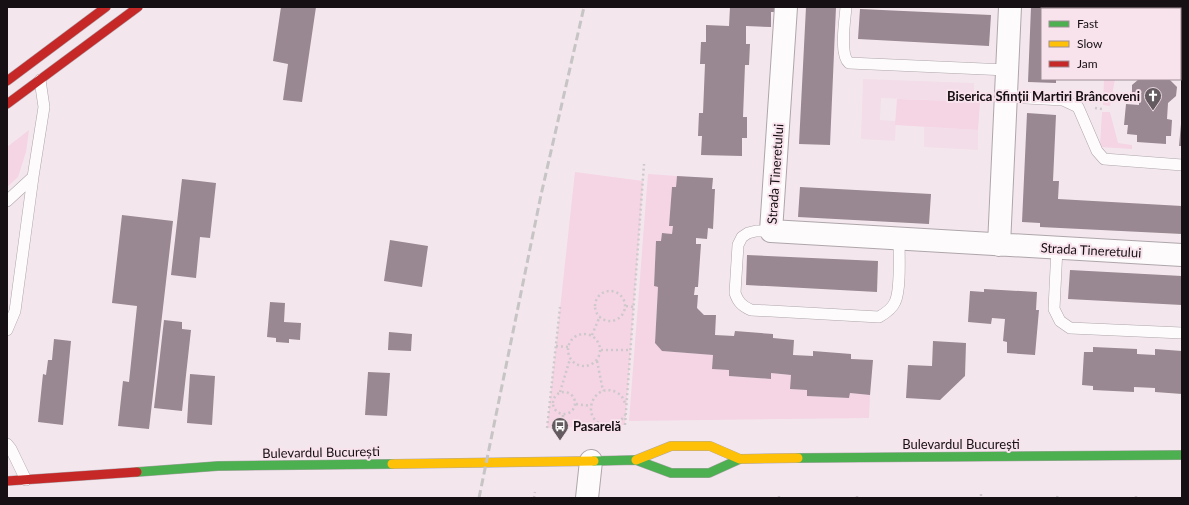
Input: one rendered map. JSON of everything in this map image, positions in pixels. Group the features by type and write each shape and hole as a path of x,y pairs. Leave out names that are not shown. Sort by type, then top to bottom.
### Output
{"main road":[{"path":"7,81 106,7"},
{"path":"7,104 138,7"},
{"name":"Bulevardul București","path":"7,481 218,466 636,460 671,446 710,446 740,459"},
{"name":"Bulevardul București","path":"636,460 671,473 709,473 740,459 1182,455"}],"street":[{"name":"Strada Tineretului","path":"786,7 770,231 1182,255"},
{"path":"1000,245 1010,7"},
{"path":"1094,7 1106,8"},
{"path":"587,498 591,461"}],"lane":[{"path":"846,7 844,51 846,60 849,63 1007,70"},
{"path":"7,330 15,311 44,107 40,80"},
{"path":"1006,97 1064,100 1074,104 1078,107 1097,151 1104,159 1182,165"},
{"path":"7,201 33,178"},
{"path":"770,231 756,231 748,233 742,237 738,245 735,293 738,300 744,307 751,310 879,317 888,312 895,302 898,291 899,239"},
{"path":"1057,248 1054,309 1060,321 1070,328 1182,333"},
{"path":"7,444 11,449 26,480"}],"path":[{"path":"625,425 644,164"},
{"path":"610,290 621,295 626,306 624,312 616,320 610,321 604,320 600,316 596,311 595,305 596,300 604,291 610,290"},
{"path":"626,306 634,306"},
{"path":"547,428 560,307"},
{"path":"592,335 600,316"},
{"path":"586,333 592,335 600,344 600,356 597,361 585,366 574,363 568,353 570,341 574,336 580,334 586,333"},
{"path":"556,346 568,346"},
{"path":"601,350 630,350"},
{"path":"560,392 571,394 575,398 576,404 574,409 569,413 563,414 558,412 554,407 553,402 555,396 560,392 571,358"},
{"path":"597,361 603,391"},
{"path":"608,426 597,422 591,412 590,406 596,396 603,391 612,390 625,402 626,407"},
{"path":"576,404 590,406"},
{"path":"614,426 619,423 626,413"},
{"path":"563,414 563,427"},
{"path":"534,498 535,492"},
{"path":"1057,498 1058,494"}],"shaded area":[{"path":"863,79 974,83 974,102 881,98 880,120 896,121 895,141 861,139"},
{"path":"1104,80 1115,80 1110,106 1103,105"},
{"path":"897,99 980,102 978,130 895,125"},
{"path":"1102,112 1110,112 1118,143 1132,145 1132,149 1100,147"},
{"path":"924,127 978,130 978,150 924,147"},
{"path":"29,130 26,152 18,177 7,187 7,147"},
{"path":"575,172 643,181 625,425 547,428"},
{"path":"648,174 677,176 676,187 672,188 669,226 673,226 672,234 662,233 661,241 656,241 654,286 658,287 655,343 662,351 713,355 712,369 729,370 729,376 771,379 771,373 791,375 790,389 807,390 807,396 849,398 850,393 870,395 869,418 629,421"}],"building":[{"path":"281,7 316,7 302,102 283,100 288,64 273,61"},
{"path":"730,7 776,7 775,12 771,12 771,27 746,26 746,44 750,44 749,65 745,65 743,117 747,117 747,138 742,138 742,156 701,155 702,136 698,136 699,113 703,113 705,64 700,64 701,42 706,42 706,25 729,26"},
{"path":"806,7 836,7 830,145 799,144"},
{"path":"1031,7 1059,7 1041,8 1041,80 1056,80 1056,83 1028,82"},
{"path":"860,9 991,15 989,46 858,39"},
{"name":"Biserica Sfinții Martiri Brâncoveni","path":"1138,80 1170,80 1177,87 1176,96 1168,103 1167,119 1172,120 1171,136 1166,136 1166,144 1137,142 1137,135 1127,134 1128,125 1124,125 1126,104 1139,105 1139,102 1132,95 1132,85"},
{"path":"1027,113 1056,115 1053,181 1059,181 1058,199 1182,206 1182,234 1040,227 1040,223 1022,222"},
{"path":"1181,124 1182,146 1179,146"},
{"path":"677,176 713,178 712,189 715,189 713,229 708,228 707,239 696,238 696,244 701,244 698,287 695,287 694,295 698,295 697,308 704,315 716,315 715,335 734,336 735,331 773,334 773,338 794,340 793,355 813,356 813,351 851,354 851,359 873,360 870,395 850,393 849,398 807,396 807,390 790,389 791,375 771,373 771,379 729,376 729,370 712,369 713,355 662,351 655,343 658,287 654,286 656,241 661,241 662,233 672,234 673,226 669,226 672,187 676,187"},
{"path":"182,179 216,183 210,238 200,237 196,278 171,275"},
{"path":"800,187 931,194 929,224 798,217"},
{"path":"122,215 173,221 149,429 118,426 123,381 129,382 137,306 112,303"},
{"path":"390,240 428,246 422,287 384,281"},
{"path":"747,255 878,261 877,292 746,285"},
{"path":"1070,270 1182,276 1182,305 1068,299"},
{"path":"984,289 1037,292 1036,310 1039,310 1035,355 1007,353 1007,342 1003,341 1005,319 992,318 991,324 968,322 970,291 984,292"},
{"path":"270,302 285,303 284,322 301,323 300,340 289,339 289,343 276,342 276,338 267,337"},
{"path":"164,320 182,322 182,329 191,330 182,411 154,408"},
{"path":"389,332 412,334 411,351 388,350"},
{"path":"54,339 71,341 63,425 38,422 43,374 46,375 48,360 52,360"},
{"path":"933,341 966,343 965,376 940,400 906,398 908,365 932,366"},
{"path":"1093,347 1137,349 1137,354 1155,355 1155,349 1182,351 1182,394 1155,392 1155,388 1134,387 1134,392 1093,390 1093,386 1082,385 1084,352 1093,352"},
{"path":"368,372 390,373 387,416 365,415"},
{"path":"190,374 215,376 212,425 187,423"}],"railway":[{"path":"479,498 541,195 584,7"}],"traffic: fast":[{"path":"798,458 1182,455"},
{"path":"594,461 636,460 671,473 709,473 740,459"},
{"path":"137,472 218,466 392,464"}],"traffic: slow":[{"path":"636,460 671,446 710,446 740,459 798,458"},
{"path":"392,464 594,461"}],"traffic: jam":[{"path":"7,81 106,7"},
{"path":"7,104 138,7"},
{"path":"7,481 137,472"}],"place":[{"name":"Biserica Sfinții Martiri Brâncoveni","path":"1153,111"},
{"name":"Pasarelă","path":"560,441"}]}
